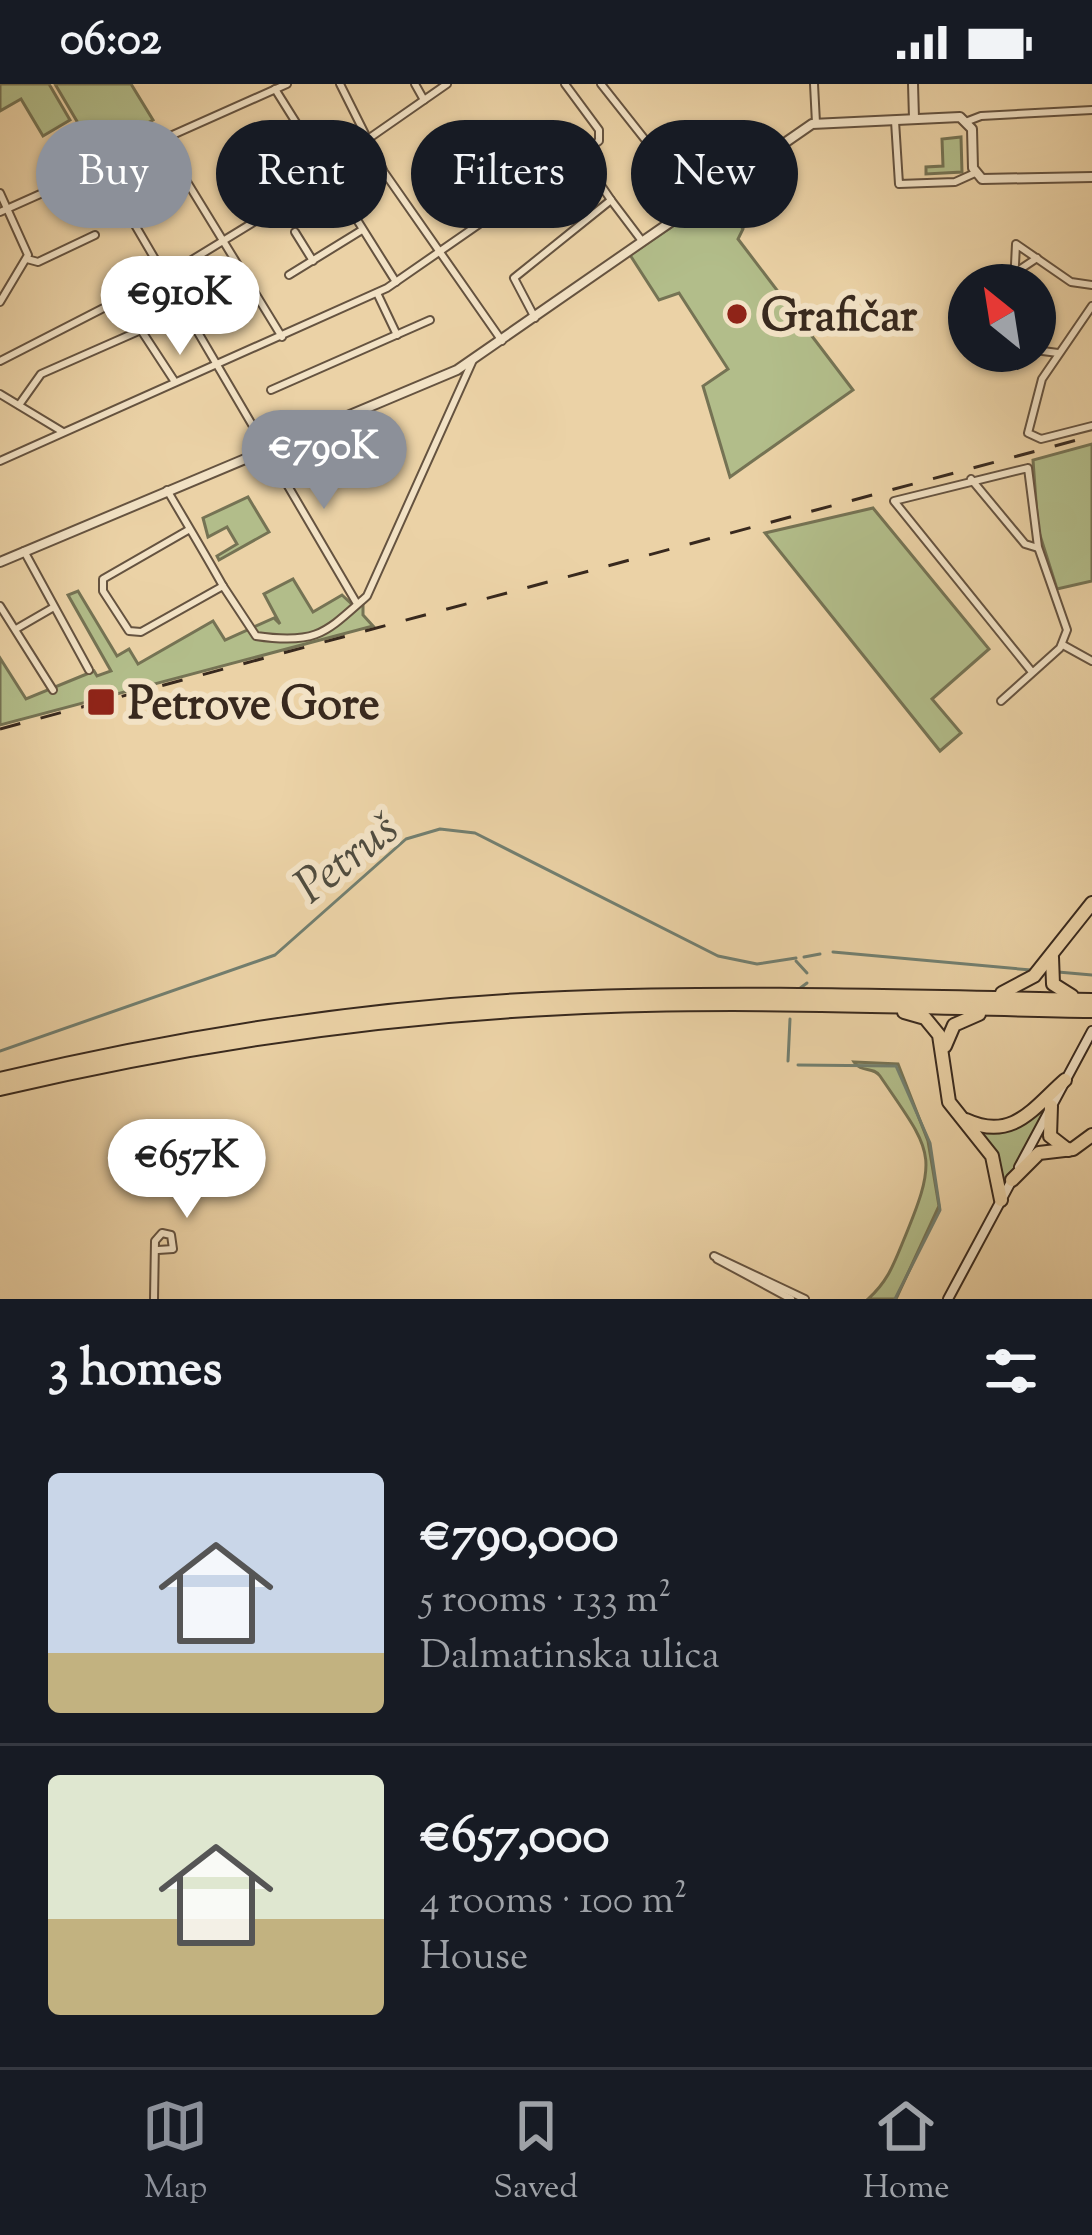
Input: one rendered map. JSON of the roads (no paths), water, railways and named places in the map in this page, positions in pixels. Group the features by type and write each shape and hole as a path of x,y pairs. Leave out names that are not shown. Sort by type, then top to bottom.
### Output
{"highway":[{"path":"981,998 1020,987 1053,955 1092,903"},
{"path":"1053,955 1049,974 1057,988 1092,1000"},
{"path":"0,1079 183,1040 426,1007 658,995 1092,1000"},
{"path":"0,1090 214,1045 414,1019 600,1006 1092,1010"},
{"path":"878,1007 925,1018 939,1035 945,1089 995,1162 1001,1200"},
{"path":"943,1053 958,1021 1004,1009"},
{"path":"962,1118 989,1128 1011,1126 1042,1105 1065,1079"},
{"path":"1051,1106 1050,1136 1069,1150"},
{"path":"1012,1180 1039,1154 1069,1150 1092,1136"}],"street":[{"path":"192,126 287,84"},
{"path":"340,84 358,120"},
{"path":"415,84 424,100"},
{"path":"387,126 447,84"},
{"path":"0,461 396,282 601,135 565,84"},
{"path":"601,84 631,122"},
{"path":"814,84 816,122"},
{"path":"913,84 914,118"},
{"path":"275,89 294,120"},
{"path":"798,134 816,122 914,118 968,122 981,116 1092,110"},
{"path":"895,119 899,184 955,182 975,173"},
{"path":"968,122 975,173 986,180 1092,177"},
{"path":"387,176 502,341"},
{"path":"192,190 282,337"},
{"path":"0,193 27,259 38,262 95,235"},
{"path":"607,194 643,242"},
{"path":"4,210 36,196"},
{"path":"535,318 514,278 611,200"},
{"path":"136,228 356,602"},
{"path":"0,361 164,277 244,228"},
{"path":"0,562 473,360 663,228"},
{"path":"289,275 363,230 396,282"},
{"path":"295,232 313,261"},
{"path":"1013,264 1014,244 1071,282 1092,285"},
{"path":"1027,264 1037,257"},
{"path":"0,302 27,259"},
{"path":"377,293 397,335"},
{"path":"1092,305 1040,386 1029,436 1045,439 1092,426"},
{"path":"271,390 430,320"},
{"path":"20,405 41,374 141,330 175,382"},
{"path":"167,490 250,633 293,638 332,630 367,596 473,360"},
{"path":"0,394 63,432"},
{"path":"1001,701 1063,644 1067,625 1038,548 1028,466 893,504 1032,672"},
{"path":"971,479 1025,544 1038,548"},
{"path":"190,529 104,579 113,608 126,629 136,634 224,586"},
{"path":"24,550 89,670"},
{"path":"0,606 52,690"},
{"path":"16,629 54,607"},
{"path":"1063,644 1092,661"},
{"path":"949,1299 1092,1031"},
{"path":"154,1299 157,1238 168,1233 175,1243 157,1276"},
{"path":"158,1250 168,1253"},
{"path":"791,1299 715,1256 805,1299"}],"waterway":[{"name":"Petruš","path":"0,1051 275,955 406,839 440,829 475,833 718,956 757,964 796,958"},
{"name":"Petruš","path":"833,952 1031,970"},
{"name":"Petruš","path":"804,957 820,954"},
{"path":"796,961 807,973"},
{"name":"Petruš","path":"1058,972 1092,975"},
{"path":"799,989 807,983"},
{"path":"788,1061 790,1019"},
{"path":"798,1065 896,1066 930,1143 940,1210 895,1299"}],"railway":[{"path":"0,729 1092,436"}],"place":[{"name":"Grafičar","path":"737,314"},
{"name":"Petrove Gore","path":"101,702"}]}
